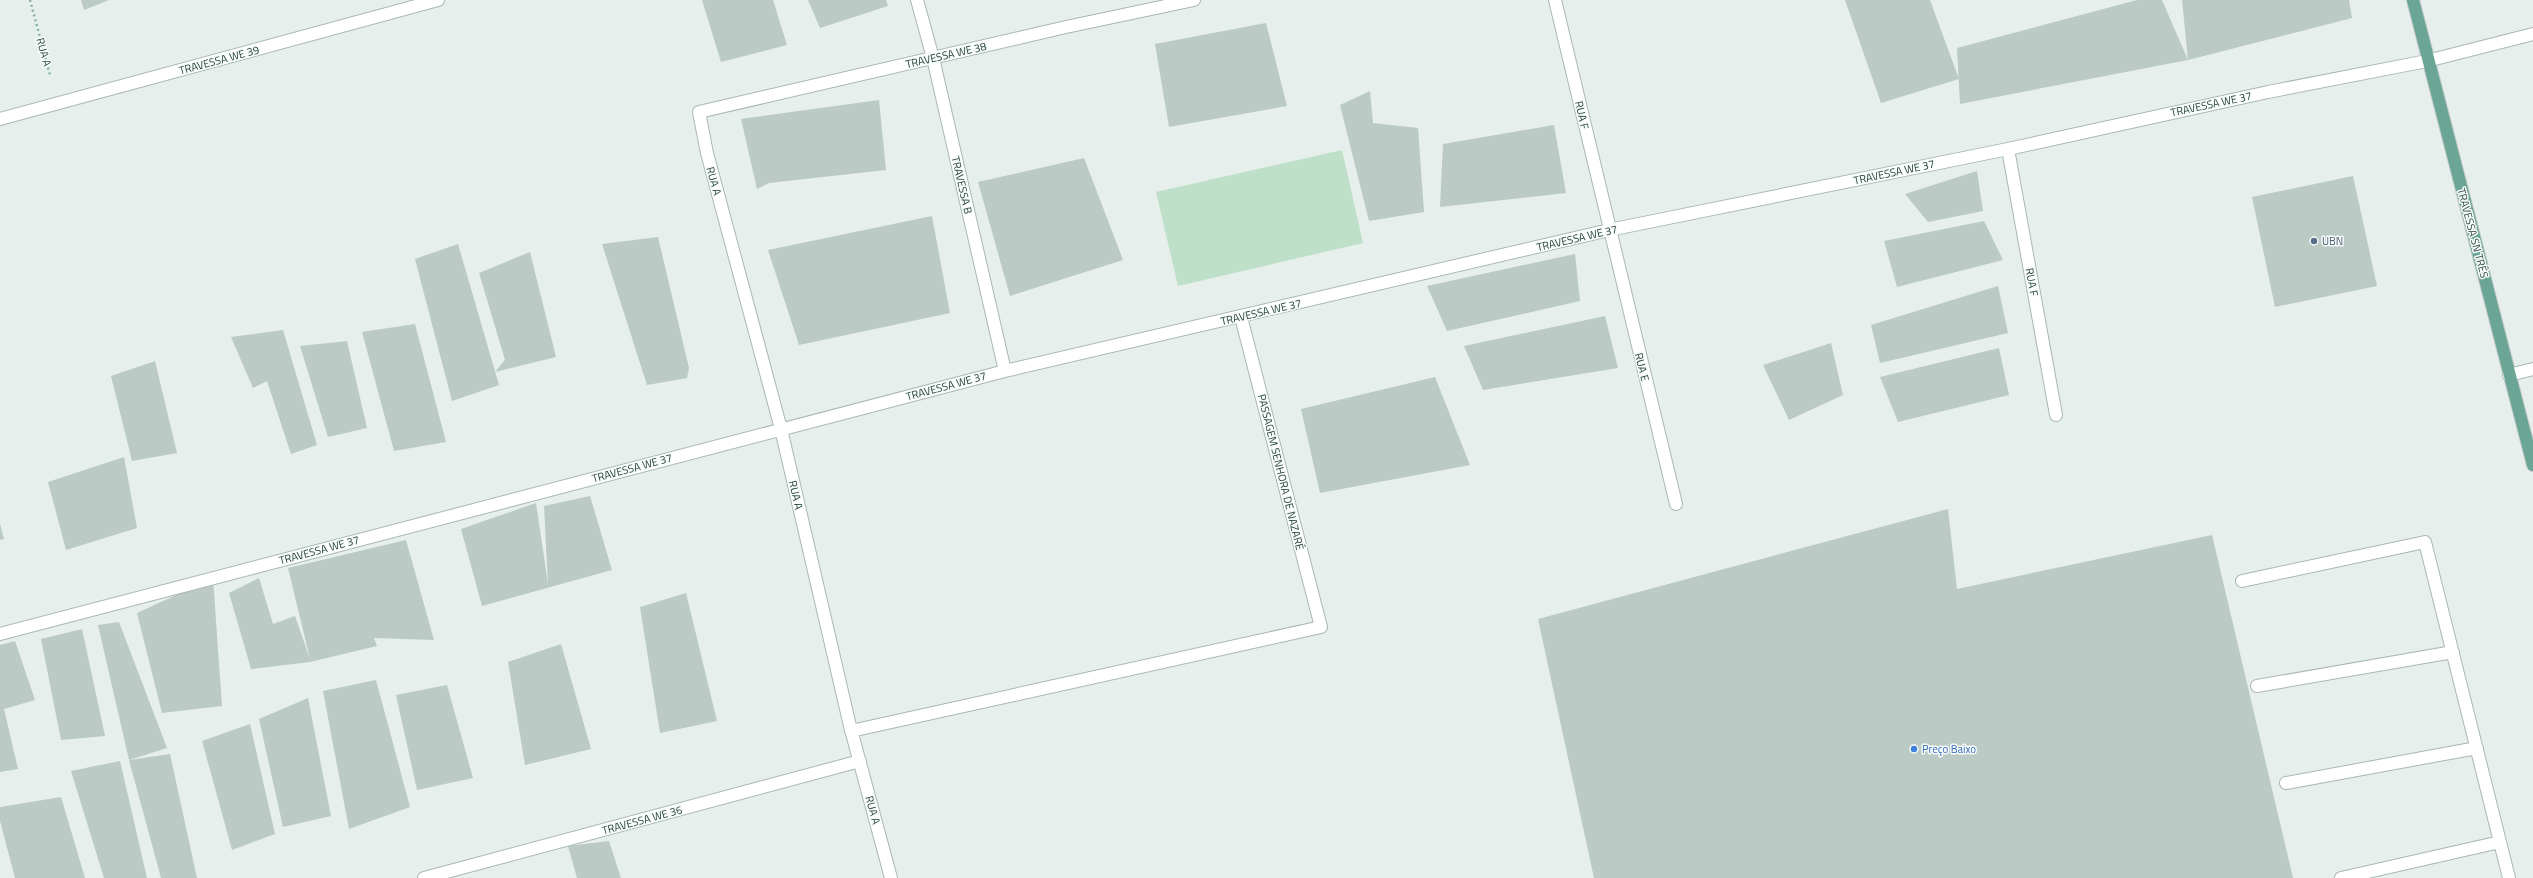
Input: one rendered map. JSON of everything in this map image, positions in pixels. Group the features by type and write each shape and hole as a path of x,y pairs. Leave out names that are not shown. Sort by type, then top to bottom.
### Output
{"main road":[{"name":"TRAVESSA SN TRÊS","path":"2413,0 2427,61 2533,465"}],"street":[{"name":"TRAVESSA WE 39","path":"0,119 438,0"},
{"name":"TRAVESSA B","path":"917,0 933,58 1005,371"},
{"name":"TRAVESSA WE 38","path":"699,112 1066,27 1194,0"},
{"name":"RUA F","path":"1555,0 1609,230"},
{"name":"TRAVESSA WE 37","path":"0,634 1005,371 1609,230 2008,149 2268,92 2427,61 2533,34"},
{"name":"RUA A","path":"699,112 706,153 781,429 851,731 891,878"},
{"name":"RUA F","path":"2008,149 2056,415"},
{"name":"RUA E","path":"1609,230 1676,504"},
{"name":"PASSAGEM SENHORA DE NAZARÉ","path":"851,731 1321,627 1241,317"},
{"path":"2509,375 2533,369"},
{"path":"2242,581 2425,542 2509,878"},
{"path":"2257,686 2453,652"},
{"path":"2286,783 2477,748"},
{"name":"TRAVESSA WE 36","path":"424,878 860,761"},
{"path":"2341,878 2500,842"}],"path":[{"name":"RUA A","path":"30,0 58,104"}],"green space":[{"path":"1342,150 1363,243 1178,286 1156,192"}],"building":[{"path":"81,0 109,0 84,10"},
{"path":"702,0 773,0 787,45 721,62"},
{"path":"808,0 886,0 888,6 820,28"},
{"path":"1845,0 1930,0 1959,79 1881,103"},
{"path":"2137,0 2162,0 2188,60 1960,104 1957,48"},
{"path":"2182,0 2349,0 2352,18 2188,60"},
{"path":"1266,23 1287,106 1169,127 1155,44"},
{"path":"1370,91 1373,123 1418,128 1424,212 1369,221 1340,105"},
{"path":"879,100 886,170 769,183 757,189 741,119"},
{"path":"1554,125 1566,193 1440,207 1443,144"},
{"path":"1084,158 1123,260 1010,296 978,182"},
{"path":"1977,171 1983,211 1928,222 1905,194"},
{"name":"UBN","path":"2353,176 2377,286 2275,307 2252,197"},
{"path":"932,216 950,313 799,345 768,250"},
{"path":"1984,221 2003,260 1897,287 1884,241"},
{"path":"658,237 689,368 687,378 647,385 602,244"},
{"path":"458,244 499,385 452,401 415,259"},
{"path":"530,252 556,357 495,372 505,360 479,273"},
{"path":"1575,254 1580,301 1447,331 1427,286"},
{"path":"1998,286 2008,333 1880,363 1871,325"},
{"path":"1605,316 1618,368 1483,390 1464,346"},
{"path":"415,324 446,442 394,451 362,332"},
{"path":"283,330 317,445 291,454 267,381 253,388 231,337"},
{"path":"347,341 367,428 328,437 300,346"},
{"path":"1831,343 1843,395 1789,420 1763,365"},
{"path":"1999,348 2009,395 1898,422 1880,377"},
{"path":"155,361 177,453 132,461 111,376"},
{"path":"1435,377 1470,465 1320,493 1301,409"},
{"path":"124,457 137,528 66,550 48,482"},
{"path":"590,496 612,570 482,606 461,529 536,503 548,584 544,506"},
{"name":"Preço Baixo","path":"1948,509 1957,589 2212,535 2293,878 1594,878 1538,619"},
{"path":"0,524 4,539 0,540"},
{"path":"406,540 434,640 374,638 377,646 310,662 251,669 229,593 259,578 273,624 295,616 310,659 288,568"},
{"path":"213,578 222,706 162,713 137,613"},
{"path":"686,593 717,721 660,733 640,607"},
{"path":"119,622 167,748 129,760 98,625"},
{"path":"82,629 105,736 61,740 41,639"},
{"path":"15,641 35,700 4,709 18,769 0,772 0,645"},
{"path":"561,644 591,749 525,765 508,662"},
{"path":"376,680 410,807 349,829 323,691"},
{"path":"447,685 473,778 417,790 396,695"},
{"path":"308,698 331,816 283,827 259,719"},
{"path":"250,724 275,834 232,850 202,741"},
{"path":"170,754 197,878 161,878 129,760"},
{"path":"120,761 147,878 104,878 71,771"},
{"path":"61,797 85,878 15,878 0,821 0,807"},
{"path":"609,841 621,878 577,878 568,846"}],"place":[{"name":"UBN","path":"2314,241"},
{"name":"Preço Baixo","path":"1914,749"}]}
